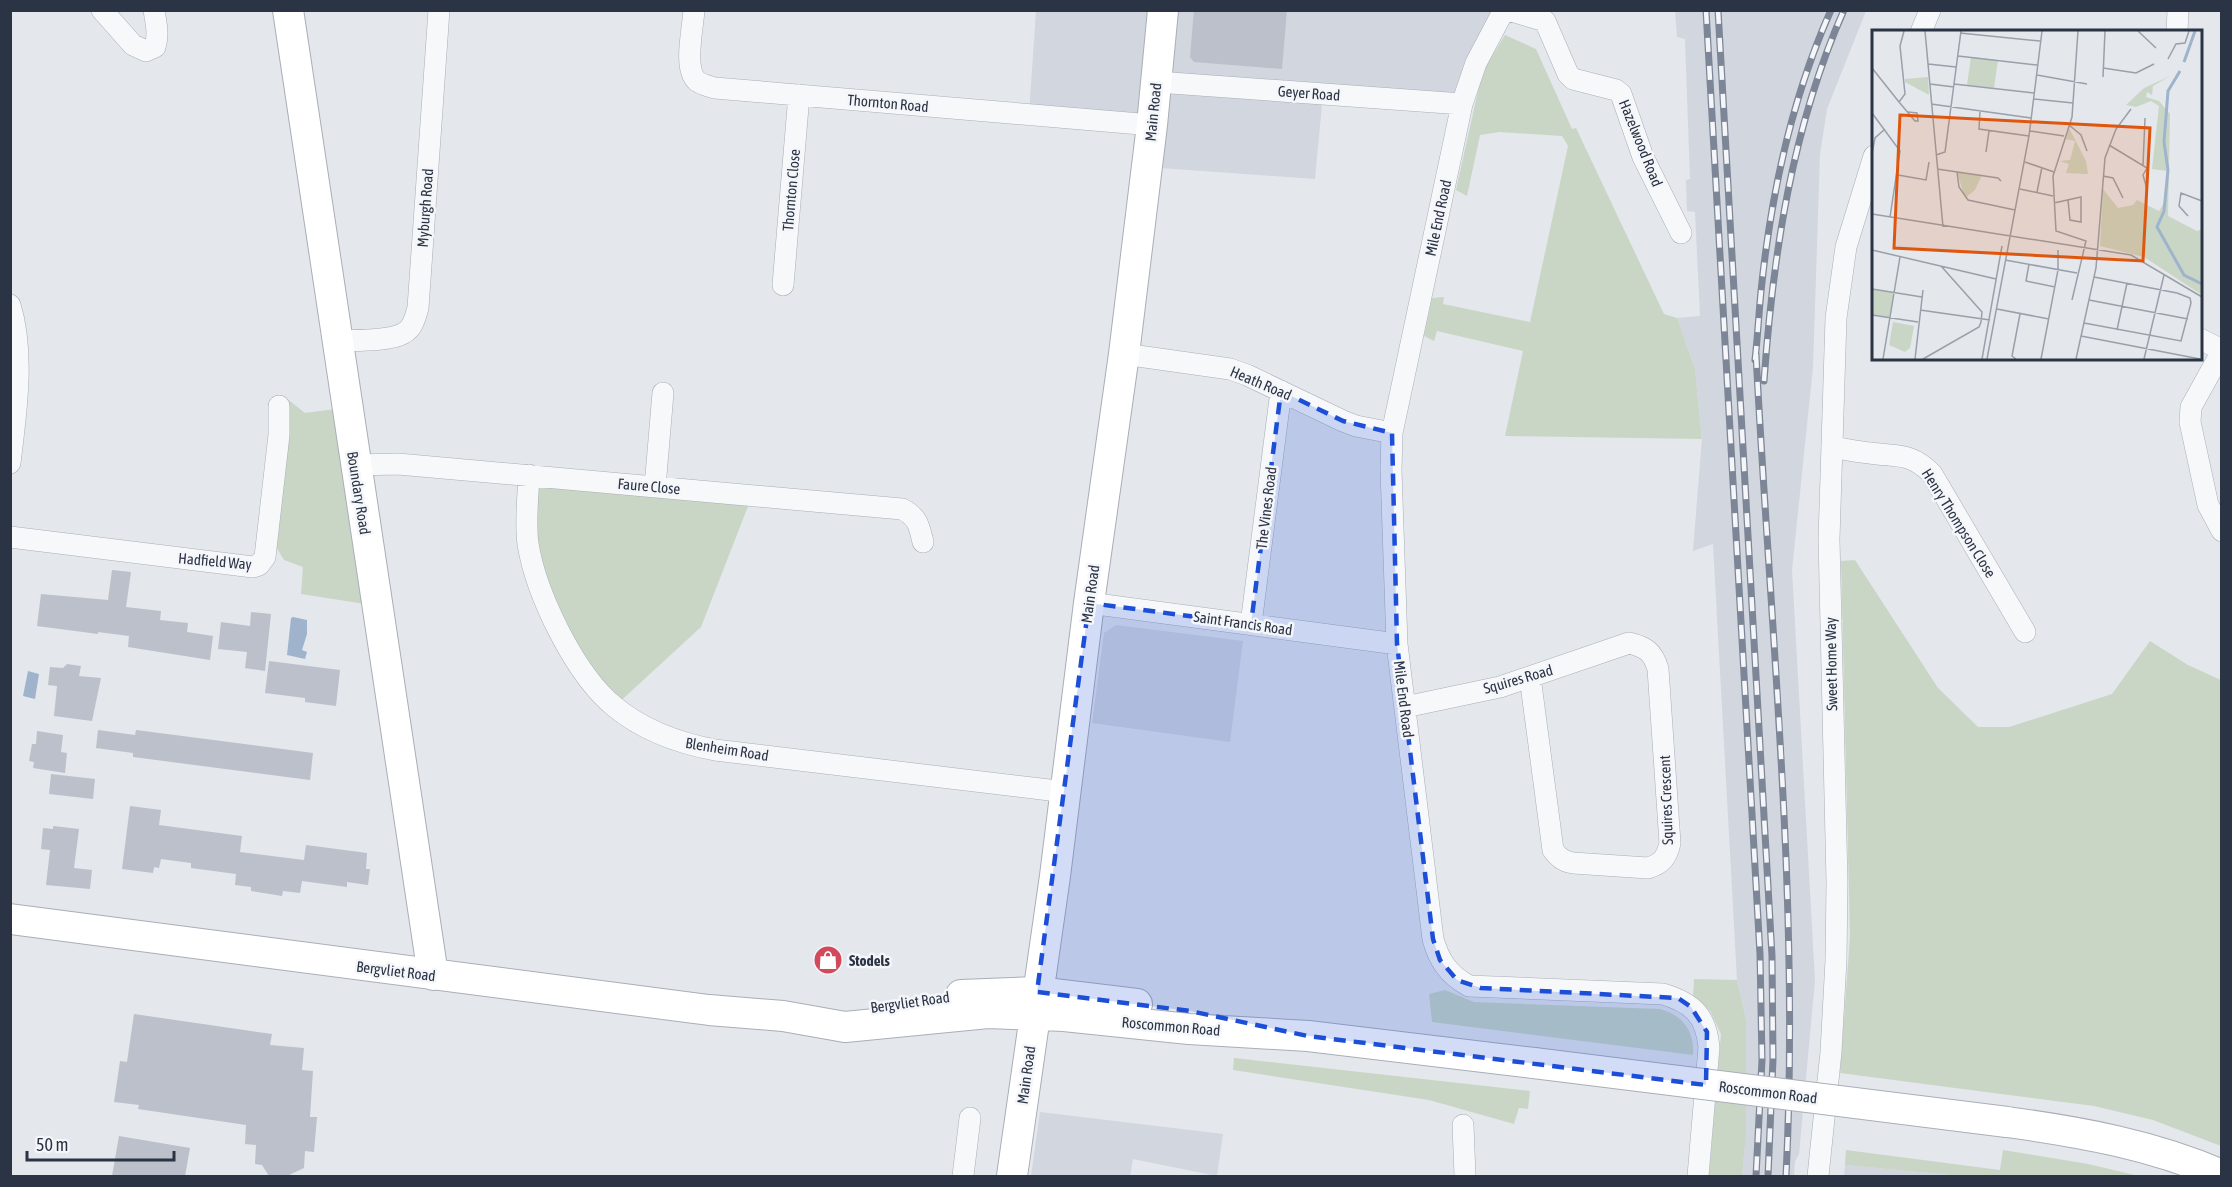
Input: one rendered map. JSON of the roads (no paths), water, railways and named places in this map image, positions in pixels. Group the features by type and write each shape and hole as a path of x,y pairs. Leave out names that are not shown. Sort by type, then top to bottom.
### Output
{"street":[{"path":"102,10 134,45 146,51 155,47 157,41 154,10"},
{"name":"Boundary Road","path":"288,10 433,975"},
{"name":"Myburgh Road","path":"336,341 392,337 403,334 415,319 439,10"},
{"name":"Thornton Road","path":"694,10 689,61 691,71 695,79 715,88 1152,125"},
{"name":"Main Road","path":"1012,1176 1124,354 1157,82 1163,10"},
{"name":"Mile End Road","path":"1506,10 1476,63 1462,104 1392,432 1391,470 1398,644 1433,939 1440,960 1457,980 1469,986 1663,994 1678,998 1691,1007 1705,1025 1709,1047 1698,1176"},
{"name":"Hazelwood Road","path":"1506,10 1545,21 1564,68 1573,79 1616,90 1621,94 1643,157 1681,233"},
{"path":"1922,30 1930,10"},
{"path":"2177,30 2178,10"},
{"name":"Geyer Road","path":"1157,82 1462,104"},
{"name":"Thornton Close","path":"783,285 800,95"},
{"name":"Sweet Home Way","path":"1818,1176 1831,1052 1836,960 1837,882 1829,539 1836,318 1846,247 1872,162"},
{"path":"10,306 18,360 18,404 10,463"},
{"path":"2202,340 2222,351 2191,407 2190,422 2208,505 2222,531"},
{"name":"Heath Road","path":"1124,354 1230,369 1343,421 1392,432"},
{"name":"The Vines Road","path":"1251,624 1281,391"},
{"path":"655,487 663,393"},
{"name":"Hadfield Way","path":"10,537 259,566 265,557 279,435 279,405"},
{"name":"Henry Thompson Close","path":"1832,447 1908,456 1922,463 1932,474 2025,632"},
{"name":"Faure Close","path":"355,465 399,464 902,509 912,514 918,523 923,542"},
{"name":"Blenheim Road","path":"530,476 526,519 528,544 538,581 551,615 562,638 593,684 614,707 638,723 662,736 715,750 1066,792"},
{"name":"Saint Francis Road","path":"1089,603 1398,644"},
{"name":"Squires Road","path":"1406,707 1500,687 1629,644"},
{"name":"Squires Crescent","path":"1530,677 1553,849 1561,859 1573,863 1648,868 1657,865 1668,853 1670,843 1658,669 1655,656 1644,647 1629,644"},
{"name":"Bergvliet Road","path":"10,920 709,1010 783,1016 951,996 1036,1004"},
{"name":"Roscommon Road","path":"1036,1004 1190,1011 1308,1036 2007,1122 2116,1140 2163,1152 2222,1175"},
{"path":"963,1176 970,1118"},
{"path":"1463,1125 1465,1176"}],"water":[{"path":"291,618 307,620 307,634 302,650 307,652 305,659 287,655"},
{"path":"28,671 39,674 35,699 23,696"}],"railway":[{"path":"1706,10 1760,954 1762,1060 1756,1176"},
{"path":"1718,10 1772,956 1773,1059 1768,1176"},
{"path":"1755,360 1766,247 1778,178 1795,109 1831,10"},
{"path":"1764,381 1773,286 1798,145 1826,54 1844,10"},
{"path":"1756,354 1782,765 1786,868 1789,970 1786,1176"}],"place":[{"name":"Stodels","path":"828,960"}]}
